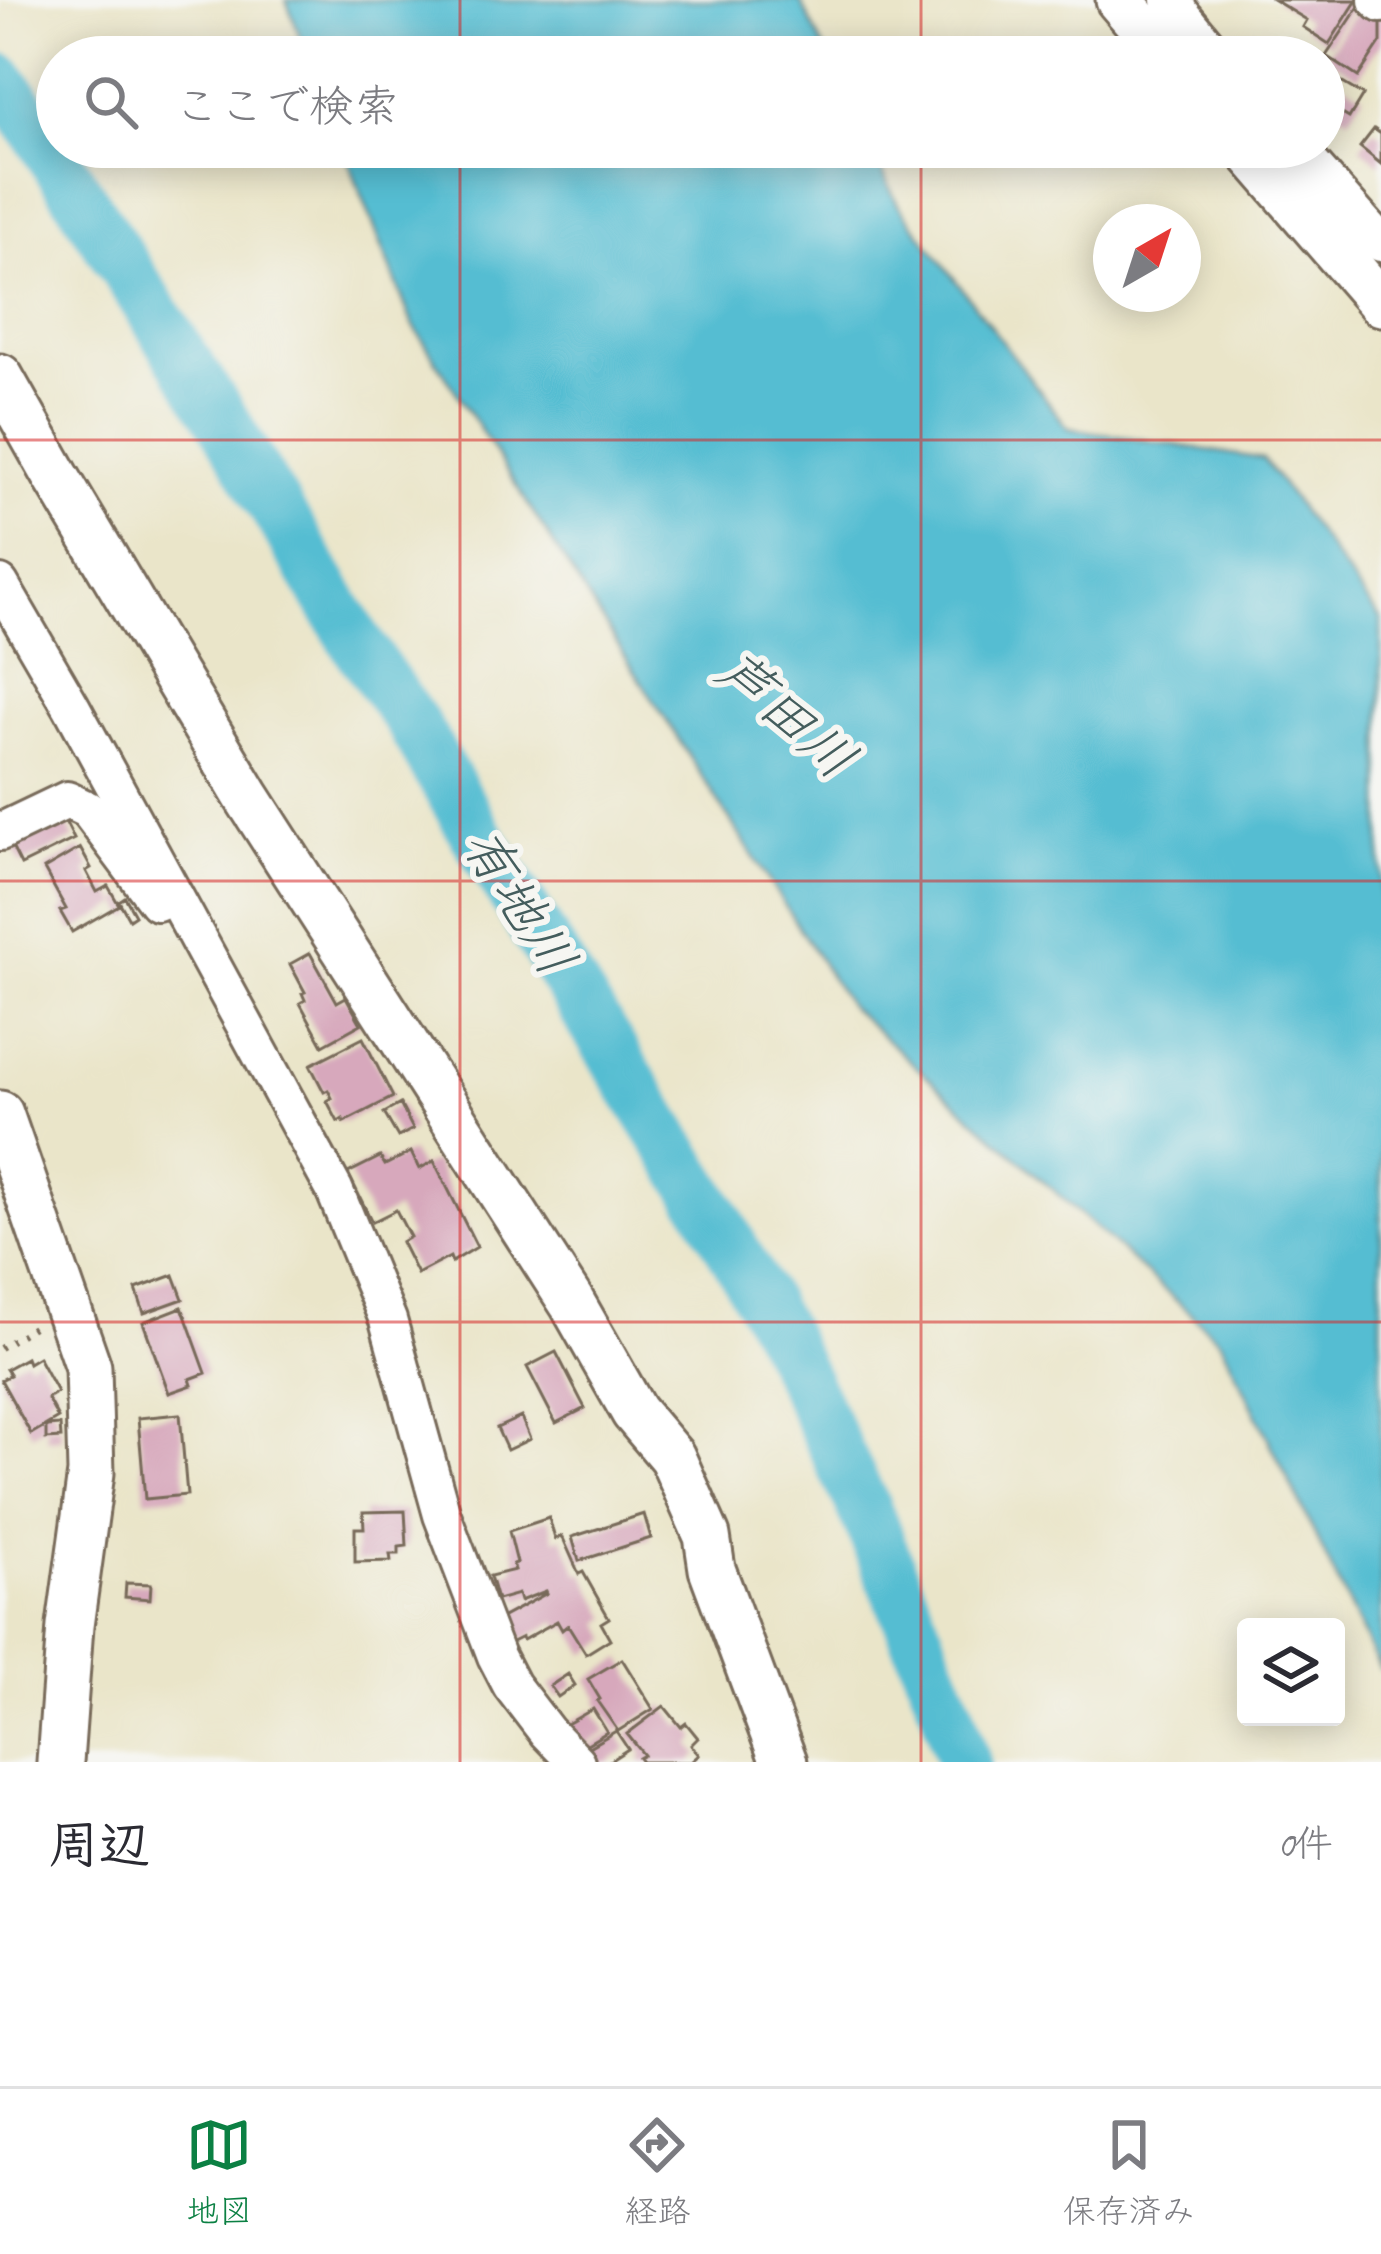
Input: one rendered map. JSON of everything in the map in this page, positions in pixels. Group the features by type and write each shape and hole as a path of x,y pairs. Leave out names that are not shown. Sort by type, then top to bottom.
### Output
{"street":[{"path":"1119,0 1150,36"},
{"path":"1170,0 1200,36"},
{"path":"1264,168 1381,303"},
{"path":"1315,168 1381,243"},
{"path":"0,377 247,797 572,1303 634,1412 672,1457 707,1536 712,1569 784,1762"},
{"path":"0,584 334,1189 388,1320 442,1515 496,1656 511,1685 576,1762"},
{"path":"0,832 68,800 88,810 173,923 191,927"},
{"path":"0,1114 88,1367 91,1474 70,1626 60,1762"}],"water":[{"path":"286,0 800,0 818,36 300,36"},
{"name":"芦田川","path":"351,168 881,168 897,203 1068,428 1263,459 1381,620 1381,1671 1221,1341 849,1006 412,323"}],"building":[{"path":"1274,0 1357,0 1334,36 1317,36 1303,27 1307,20"},
{"path":"1360,5 1381,19 1381,42 1358,77 1345,68 1345,36 1339,36"},
{"path":"1345,84 1363,95 1349,118 1345,116"},
{"path":"1374,129 1381,134 1381,164 1360,147"},
{"path":"62,815 74,839 21,865 9,841"},
{"path":"80,848 97,892 108,886 119,905 72,932 60,911 66,909 44,869"},
{"path":"125,897 135,915 129,919 119,901"},
{"path":"310,953 337,1002 346,997 361,1024 323,1045 300,1003 305,992 290,964"},
{"path":"363,1038 393,1097 338,1122 327,1101 332,1098 310,1065"},
{"path":"400,1104 413,1129 398,1137 384,1113"},
{"path":"411,1152 419,1169 434,1161 477,1247 417,1274 401,1242 410,1237 396,1210 372,1222 348,1173 380,1157 385,1165"},
{"path":"174,1275 183,1299 144,1313 136,1289"},
{"path":"182,1307 206,1373 190,1379 192,1385 169,1393 143,1322"},
{"path":"556,1352 585,1408 556,1423 527,1367"},
{"path":"38,1357 57,1392 47,1398 58,1418 31,1434 1,1380 10,1375 6,1369"},
{"path":"180,1414 187,1495 145,1499 138,1418"},
{"path":"521,1417 530,1439 507,1450 497,1428"},
{"path":"60,1425 61,1438 46,1439 46,1426"},
{"path":"405,1511 407,1546 399,1547 399,1554 390,1554 391,1561 355,1562 355,1528 364,1528 363,1512"},
{"path":"644,1514 651,1538 579,1561 572,1537"},
{"path":"549,1518 555,1539 562,1536 579,1574 583,1572 609,1618 601,1623 610,1639 586,1654 568,1625 562,1630 557,1621 502,1647 490,1624 547,1593 520,1601 518,1594 497,1600 490,1576 515,1570 509,1531"},
{"path":"126,1583 151,1584 150,1599 125,1597"},
{"path":"622,1659 653,1709 618,1731 588,1679"},
{"path":"568,1674 575,1685 558,1697 550,1686"},
{"path":"664,1706 681,1727 686,1723 698,1738 691,1745 699,1755 691,1762 642,1762 639,1758 644,1755 627,1734"},
{"path":"593,1709 607,1732 582,1747 567,1724"},
{"path":"616,1731 628,1749 608,1762 596,1762 587,1748"}],"waterway":[{"name":"有地川","path":"0,80 36,130"},
{"name":"有地川","path":"61,168 224,422 714,1215 781,1336 865,1510 964,1762"}]}
